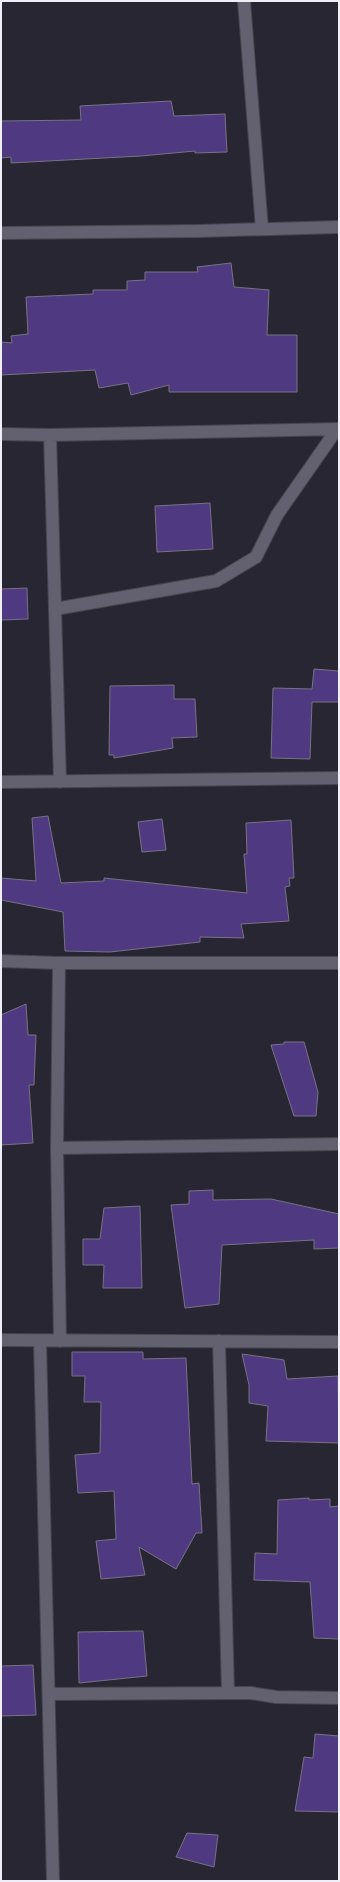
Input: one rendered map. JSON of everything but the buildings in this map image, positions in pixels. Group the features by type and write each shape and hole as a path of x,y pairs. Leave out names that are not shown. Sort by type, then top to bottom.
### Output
{"street":[{"path":"244,1 262,229"},
{"path":"1,234 339,227"},
{"path":"1,434 50,436 338,429"},
{"path":"55,609 216,581 256,557 277,515 338,429"},
{"path":"50,436 60,782"},
{"path":"1,782 339,778"},
{"path":"1,961 59,963 339,963"},
{"path":"59,963 57,1148 60,1342"},
{"path":"57,1148 339,1144"},
{"path":"1,1340 40,1342 339,1342"},
{"path":"219,1341 226,1664 228,1693"},
{"path":"40,1342 53,1881"},
{"path":"49,1694 251,1693 276,1697 339,1698"}]}
